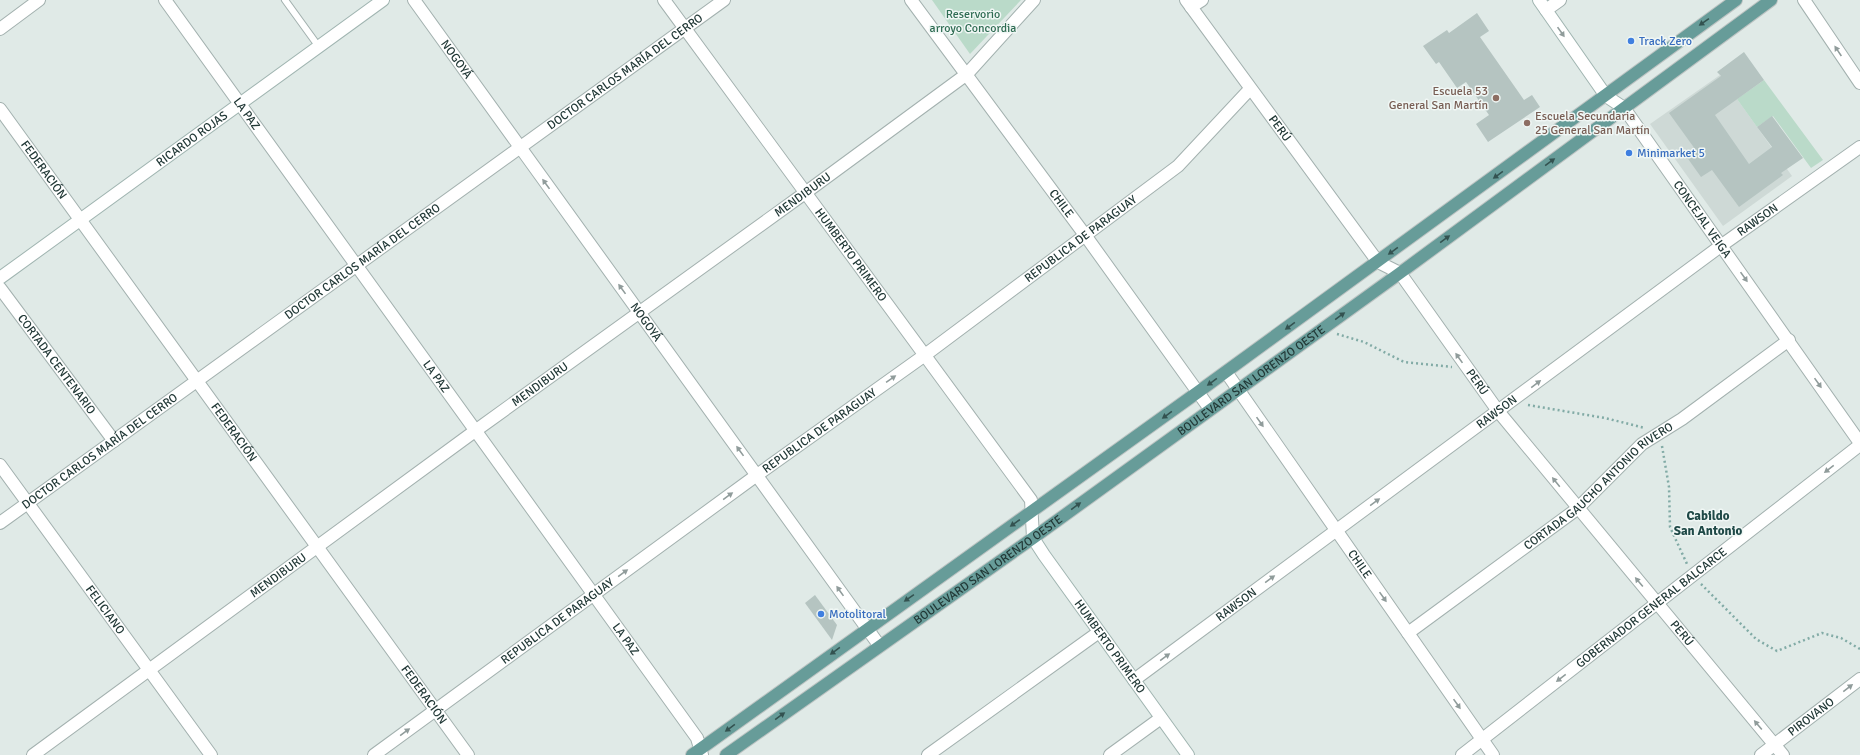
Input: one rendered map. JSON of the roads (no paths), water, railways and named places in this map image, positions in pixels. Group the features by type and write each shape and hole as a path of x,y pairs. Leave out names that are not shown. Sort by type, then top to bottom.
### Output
{"main road":[{"name":"BOULEVARD SAN LORENZO OESTE","path":"699,753 867,629 1378,262 1736,0"},
{"name":"BOULEVARD SAN LORENZO OESTE","path":"726,755 879,645 1033,538 1400,273 1771,0"}],"street":[{"path":"0,28 39,0"},
{"name":"LA PAZ","path":"166,0 697,738 699,753"},
{"name":"RICARDO ROJAS","path":"0,278 384,0"},
{"name":"NOGOYÁ","path":"414,0 879,645"},
{"name":"HUMBERTO PRIMERO","path":"664,0 1031,500 1033,538 1188,755"},
{"name":"DOCTOR CARLOS MARÍA DEL CERRO","path":"0,523 724,0"},
{"name":"CHILE","path":"911,0 1085,235 1210,409"},
{"name":"MENDIBURU","path":"33,755 316,546 805,193 967,74 1034,0"},
{"path":"1189,4 1202,0"},
{"path":"1543,5 1560,0"},
{"path":"1804,0 1860,83"},
{"name":"PERÚ","path":"1189,4 1378,262 1400,273 1498,411 1577,509 1783,755"},
{"name":"CONCEJAL VEIGA","path":"1543,5 1606,96 1624,108 1789,340 1860,444"},
{"name":"REPUBLICA DE PARAGUAY","path":"374,755 593,594 925,355 1178,166 1250,89"},
{"name":"FEDERACIÓN","path":"0,109 468,755"},
{"name":"RAWSON","path":"1134,680 1722,246 1860,147"},
{"name":"CORTADA CENTENARIO","path":"0,288 114,441"},
{"name":"CORTADA GAUCHO ANTONIO RIVERO","path":"1408,632 1577,509 1642,444 1682,419 1789,340"},
{"name":"CHILE","path":"1226,372 1493,755"},
{"name":"GOBERNADOR GENERAL BALCARCE","path":"1462,755 1860,444"},
{"name":"FELICIANO","path":"0,465 211,755"},
{"path":"928,755 1099,632"},
{"name":"PIROVANO","path":"1761,755 1860,679"},
{"path":"1110,755 1161,718"}],"lane":[{"path":"285,0 319,47"}],"place":[{"name":"Track Zero","path":"1631,41"},
{"name":"Escuela 53 General San Martín","path":"1496,98"},
{"name":"Escuela Secundaria 25 General San Martín","path":"1527,123"},
{"name":"Minimarket 5","path":"1629,153"},
{"name":"Motolitoral","path":"821,614"}],"district":[{"name":"Cabildo San Antonio","path":"1708,522"}],"park label":[{"name":"Reservorio arroyo Concordia","path":"973,21"}]}
